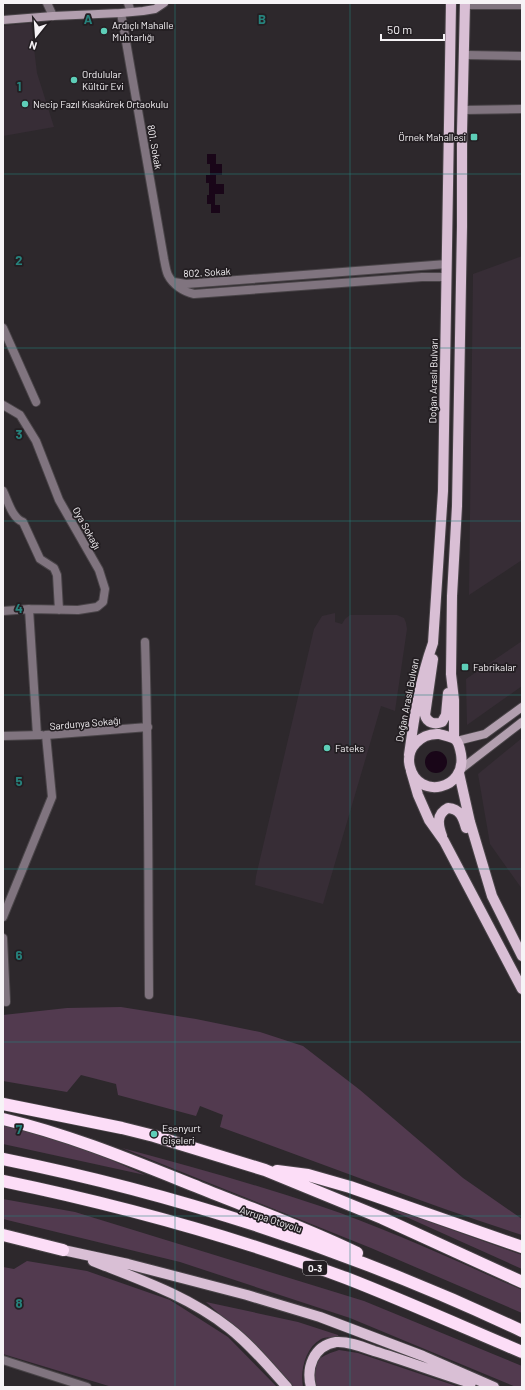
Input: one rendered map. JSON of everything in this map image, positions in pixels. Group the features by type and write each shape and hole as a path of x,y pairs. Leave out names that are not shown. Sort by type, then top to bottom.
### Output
{"highway":[{"path":"3,1104 154,1136 265,1170 382,1218 522,1282"},
{"path":"3,1119 68,1137 212,1192 335,1243 398,1276"},
{"name":"Avrupa Otoyolu","path":"3,1159 57,1170 189,1206 300,1240 398,1276 522,1331"},
{"path":"265,1170 293,1173 338,1184 522,1246"},
{"name":"O-3","path":"6,1182 101,1203 180,1224 252,1246 389,1295 522,1352"},
{"path":"3,1235 63,1250"}],"main road":[{"name":"Doğan Araslı Bulvarı","path":"409,755 413,725 428,657 433,643 443,491 451,3"},
{"path":"466,4 464,110 462,132 462,226 457,499 452,596 451,674 456,739 459,744 462,758 460,771 470,822 492,896"},
{"path":"433,643 434,655 425,715 429,723 438,724 444,719 451,674"},
{"path":"456,739 439,734 424,736 413,746 409,755 409,766 428,820 444,842 522,989"},
{"path":"411,771 421,783 426,786 437,787 450,783 460,771"},
{"path":"444,842 439,826 439,818 445,809 453,808 459,811 462,816 473,855 481,876 522,956"},
{"path":"63,1250 159,1287 198,1306 236,1334 264,1361 287,1387"},
{"path":"63,1250 128,1264 247,1295 320,1317 423,1356 494,1387"},
{"path":"311,1387 309,1372 311,1362 316,1353 325,1345 337,1342 354,1344 483,1387"}],"street":[{"path":"47,3 52,16"},
{"path":"128,3 131,12"},
{"path":"3,20 131,12 155,9 164,3"},
{"path":"466,4 522,4"},
{"name":"801. Sokak","path":"121,13 164,259 168,275 174,282"},
{"path":"465,55 522,56"},
{"path":"464,110 522,109"},
{"name":"802. Sokak","path":"174,282 186,284 447,264"},
{"name":"802. Sokak","path":"174,282 180,288 194,294 422,277 446,277"},
{"path":"3,328 36,402"},
{"name":"Oya Sokağı","path":"3,405 20,415 36,440 59,500 99,570 105,589 103,602 97,607 78,610 28,609 3,611"},
{"path":"3,491 15,517 23,522 40,559 54,568 57,575 59,610"},
{"path":"28,609 37,735"},
{"path":"146,642 148,727 147,836 149,995"},
{"path":"456,739 485,734 522,707"},
{"path":"460,771 522,722"},
{"name":"Sardunya Sokağı","path":"3,917 52,797 46,735 148,727"},
{"path":"3,736 46,735"},
{"path":"3,938 6,1002"},
{"path":"3,1360 87,1387"}],"shaded area":[{"path":"31,23 37,73 54,127 3,136 3,26"},
{"path":"207,154 216,154 216,164 222,164 222,175 216,175 216,184 224,184 224,194 215,194 215,205 220,205 220,213 211,213 211,204 207,204 209,183 206,183 206,175 210,175 210,164 207,164"},
{"path":"522,256 522,560 469,595 473,274"},
{"path":"335,613 335,622 342,624 350,615 397,615 404,618 407,629 395,711 381,706 323,904 255,885 314,629 322,616"},
{"path":"522,641 522,686 467,725 466,679"},
{"path":"522,738 522,889 490,844 478,774"},
{"path":"432,751 440,751 447,758 447,766 440,773 432,773 425,766 425,758"},
{"path":"121,1007 196,1019 260,1032 303,1046 360,1090 463,1178 522,1219 522,1235 408,1196 220,1127 223,1115 200,1106 196,1116 118,1095 116,1084 81,1075 67,1092 3,1081 3,1015 67,1008"},
{"path":"3,1122 68,1141 145,1175 3,1144"},
{"path":"122,1148 296,1198 396,1235 522,1290 522,1313 371,1248"},
{"path":"3,1199 75,1212 364,1301 522,1366 522,1387 516,1387 350,1318 180,1262 3,1219"},
{"path":"394,1209 522,1255 522,1269 393,1211"},
{"path":"27,1261 87,1271 170,1300 228,1337 277,1387 112,1387 3,1354 3,1267 14,1269"},
{"path":"206,1302 298,1322 338,1335 339,1337 323,1338 311,1348 307,1354 303,1367 303,1387 294,1387 255,1346"},
{"path":"339,1350 358,1353 459,1387 315,1387 314,1372 316,1362"}],"place":[{"name":"Ardıçlı Mahalle Muhtarlığı","path":"104,31"},
{"name":"Ordulular Kültür Evi","path":"74,80"},
{"name":"Necip Fazıl Kısakürek Ortaokulu","path":"25,104"},
{"name":"Örnek Mahallesi","path":"474,137"},
{"name":"Fabrikalar","path":"465,667"},
{"name":"Fateks","path":"327,748"},
{"name":"Esenyurt Gişeleri","path":"154,1134"}]}
